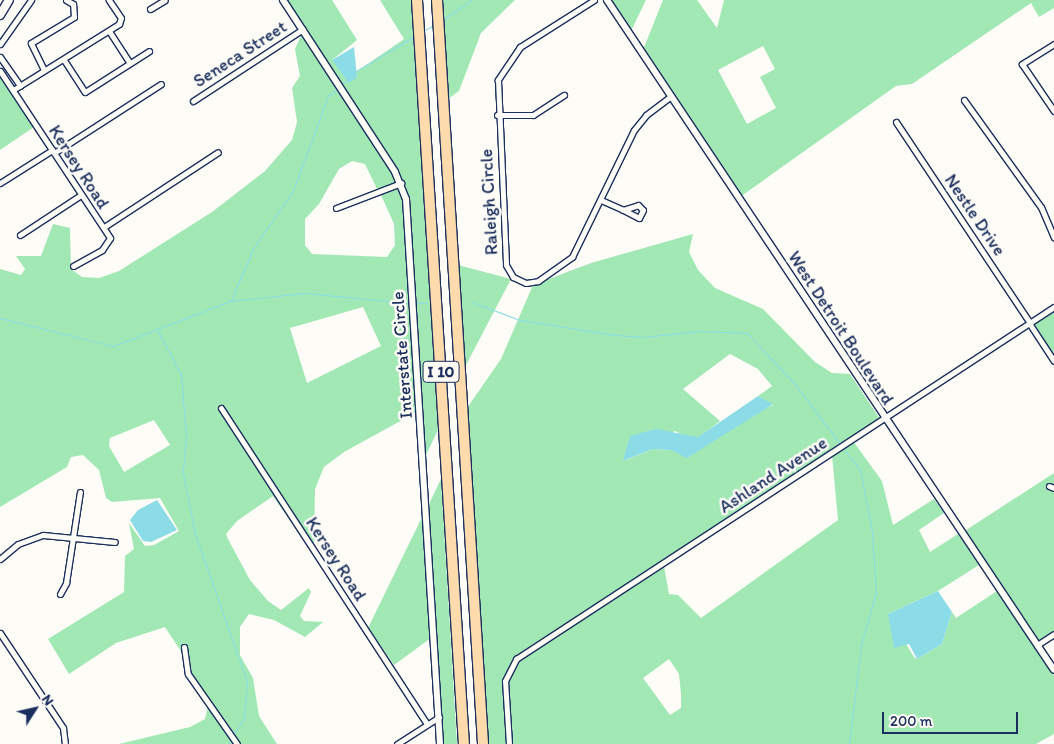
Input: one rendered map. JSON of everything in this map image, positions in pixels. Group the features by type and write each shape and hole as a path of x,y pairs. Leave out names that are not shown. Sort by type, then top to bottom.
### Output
{"highway":[{"name":"I 10","path":"417,0 464,744"},
{"name":"I 10","path":"437,0 482,744"}],"main road":[{"path":"0,15 8,0"}],"street":[{"path":"0,44 31,0"},
{"path":"44,70 31,43 74,17 73,4 66,0"},
{"path":"13,90 119,24 121,18 109,0"},
{"path":"150,9 165,0"},
{"name":"Interstate Circle","path":"283,0 401,184 407,207 440,744"},
{"name":"Raleigh Circle","path":"594,0 526,42 510,58 498,80 497,115 506,264 512,277 526,283 538,281 562,266 580,247 639,123 671,96"},
{"name":"West Detroit Boulevard","path":"607,0 883,419 1054,670"},
{"name":"Seneca Street","path":"193,101 303,29"},
{"path":"110,31 130,63"},
{"path":"1054,44 1022,64 1054,111"},
{"path":"64,60 85,92 149,51"},
{"path":"0,56 20,86"},
{"name":"Kersey Road","path":"0,71 110,238 102,250 73,266"},
{"path":"0,183 161,84"},
{"path":"497,115 533,115 564,95"},
{"path":"964,100 1040,207 1054,237"},
{"name":"Nestle Drive","path":"896,122 1054,360"},
{"path":"104,227 218,152"},
{"path":"336,208 401,184"},
{"path":"20,235 81,195"},
{"path":"601,200 623,210"},
{"name":"Ashland Avenue","path":"509,744 505,681 509,668 523,654 1054,307"},
{"name":"Kersey Road","path":"221,408 428,724"},
{"path":"60,594 66,583 80,492"},
{"path":"0,559 13,547 33,538 73,537 115,542"},
{"path":"0,633 63,728 66,744"},
{"path":"1037,645 1054,634"},
{"path":"184,647 188,674 237,744"},
{"path":"397,744 439,717"}],"green space":[{"path":"286,0 332,0 357,40 332,60 357,77 356,72 404,39 380,0 411,0 438,430 426,455 410,206 404,185"},
{"path":"443,0 515,0 481,33 459,91 448,99"},
{"path":"610,0 646,0 631,31"},
{"path":"663,0 697,0 717,28 724,0 1054,0 1054,8 1039,17 1031,3 912,84 896,86 740,197 643,50","holes":["763,46 775,69 760,77 776,108 747,124 718,70"]},
{"path":"302,33 398,183 378,191 365,164 352,161 339,169 319,204 305,219 305,245 312,254 387,257 395,245 394,224 381,195 399,187 403,200 420,467 415,413 344,452 324,467 315,489 314,545 222,405 218,408 312,553 273,496 237,521 226,534 228,539 250,580 268,601 281,610 309,588 311,592 300,616 304,621 323,622 305,637 274,620 249,614 240,627 240,655 253,678 259,716 277,744 240,744 192,673 187,644 182,645 182,653 165,627 116,643 69,674 48,639 124,592 125,556 134,549 129,523 145,546 154,545 179,531 160,498 112,502 106,498 99,470 83,455 71,457 67,467 0,507 0,269 21,275 25,269 16,256 41,256 53,224 70,228 71,269 82,277 99,278 119,271 212,212 265,171 292,140 297,122 292,88 300,76 295,49","holes":["363,307 381,346 307,383 290,328","154,420 170,445 124,472 109,446 110,438"]},
{"path":"0,76 34,127 0,150"},
{"path":"693,234 689,252 698,270 715,288 763,309 815,362 832,373 850,374 880,419 514,657 503,682 507,744 489,744 467,408 501,359 533,285 591,263","holes":["730,354 758,369 772,386 758,396 773,405 671,450 653,449 624,461 675,431 688,438 699,437 720,421 683,389"]},
{"path":"458,265 511,279 465,367"},
{"path":"1054,310 1054,356 1032,324"},
{"path":"853,441 882,481 893,525 934,499 944,513 919,530 930,552 958,534 979,565 938,591 888,614 914,657 917,659 942,644 952,612 956,618 997,591 1054,675 1054,734 1036,744 512,744 508,681 517,661 704,539 664,566 669,594 678,595 701,618 838,520 832,455","holes":["669,659 679,674 681,708 670,715 643,678"]},
{"path":"1054,473 1054,631 1038,642 963,532"},
{"path":"441,479 457,744 443,744 429,504"},
{"path":"424,513 431,638 394,665 368,628"},
{"path":"208,706 234,744 119,744 190,727 205,719"}],"water":[{"path":"354,47 357,77 349,83 332,60"},
{"path":"758,396 773,404 687,458 671,450 653,449 623,461 630,436 656,429 698,437"},
{"path":"157,500 177,530 151,542 143,541 130,520 138,510"},
{"path":"938,591 952,612 942,644 917,659 909,644 894,648 888,614"}],"waterway":[{"path":"442,20 472,0"},
{"path":"423,31 434,25"},
{"path":"356,71 415,36"},
{"path":"342,84 348,79"},
{"path":"231,300 254,247 293,191 328,96 337,89"},
{"path":"0,318 113,346 230,301 305,293 409,303"},
{"path":"472,302 520,320 615,335 643,337 700,331 747,333 794,383 841,445"},
{"path":"416,303 427,303"},
{"path":"158,331 181,375 186,436 183,473 195,534 247,682 244,718 233,735"},
{"path":"843,448 860,470 872,532 876,592 861,645 849,744"},
{"path":"228,744 231,738"}]}
